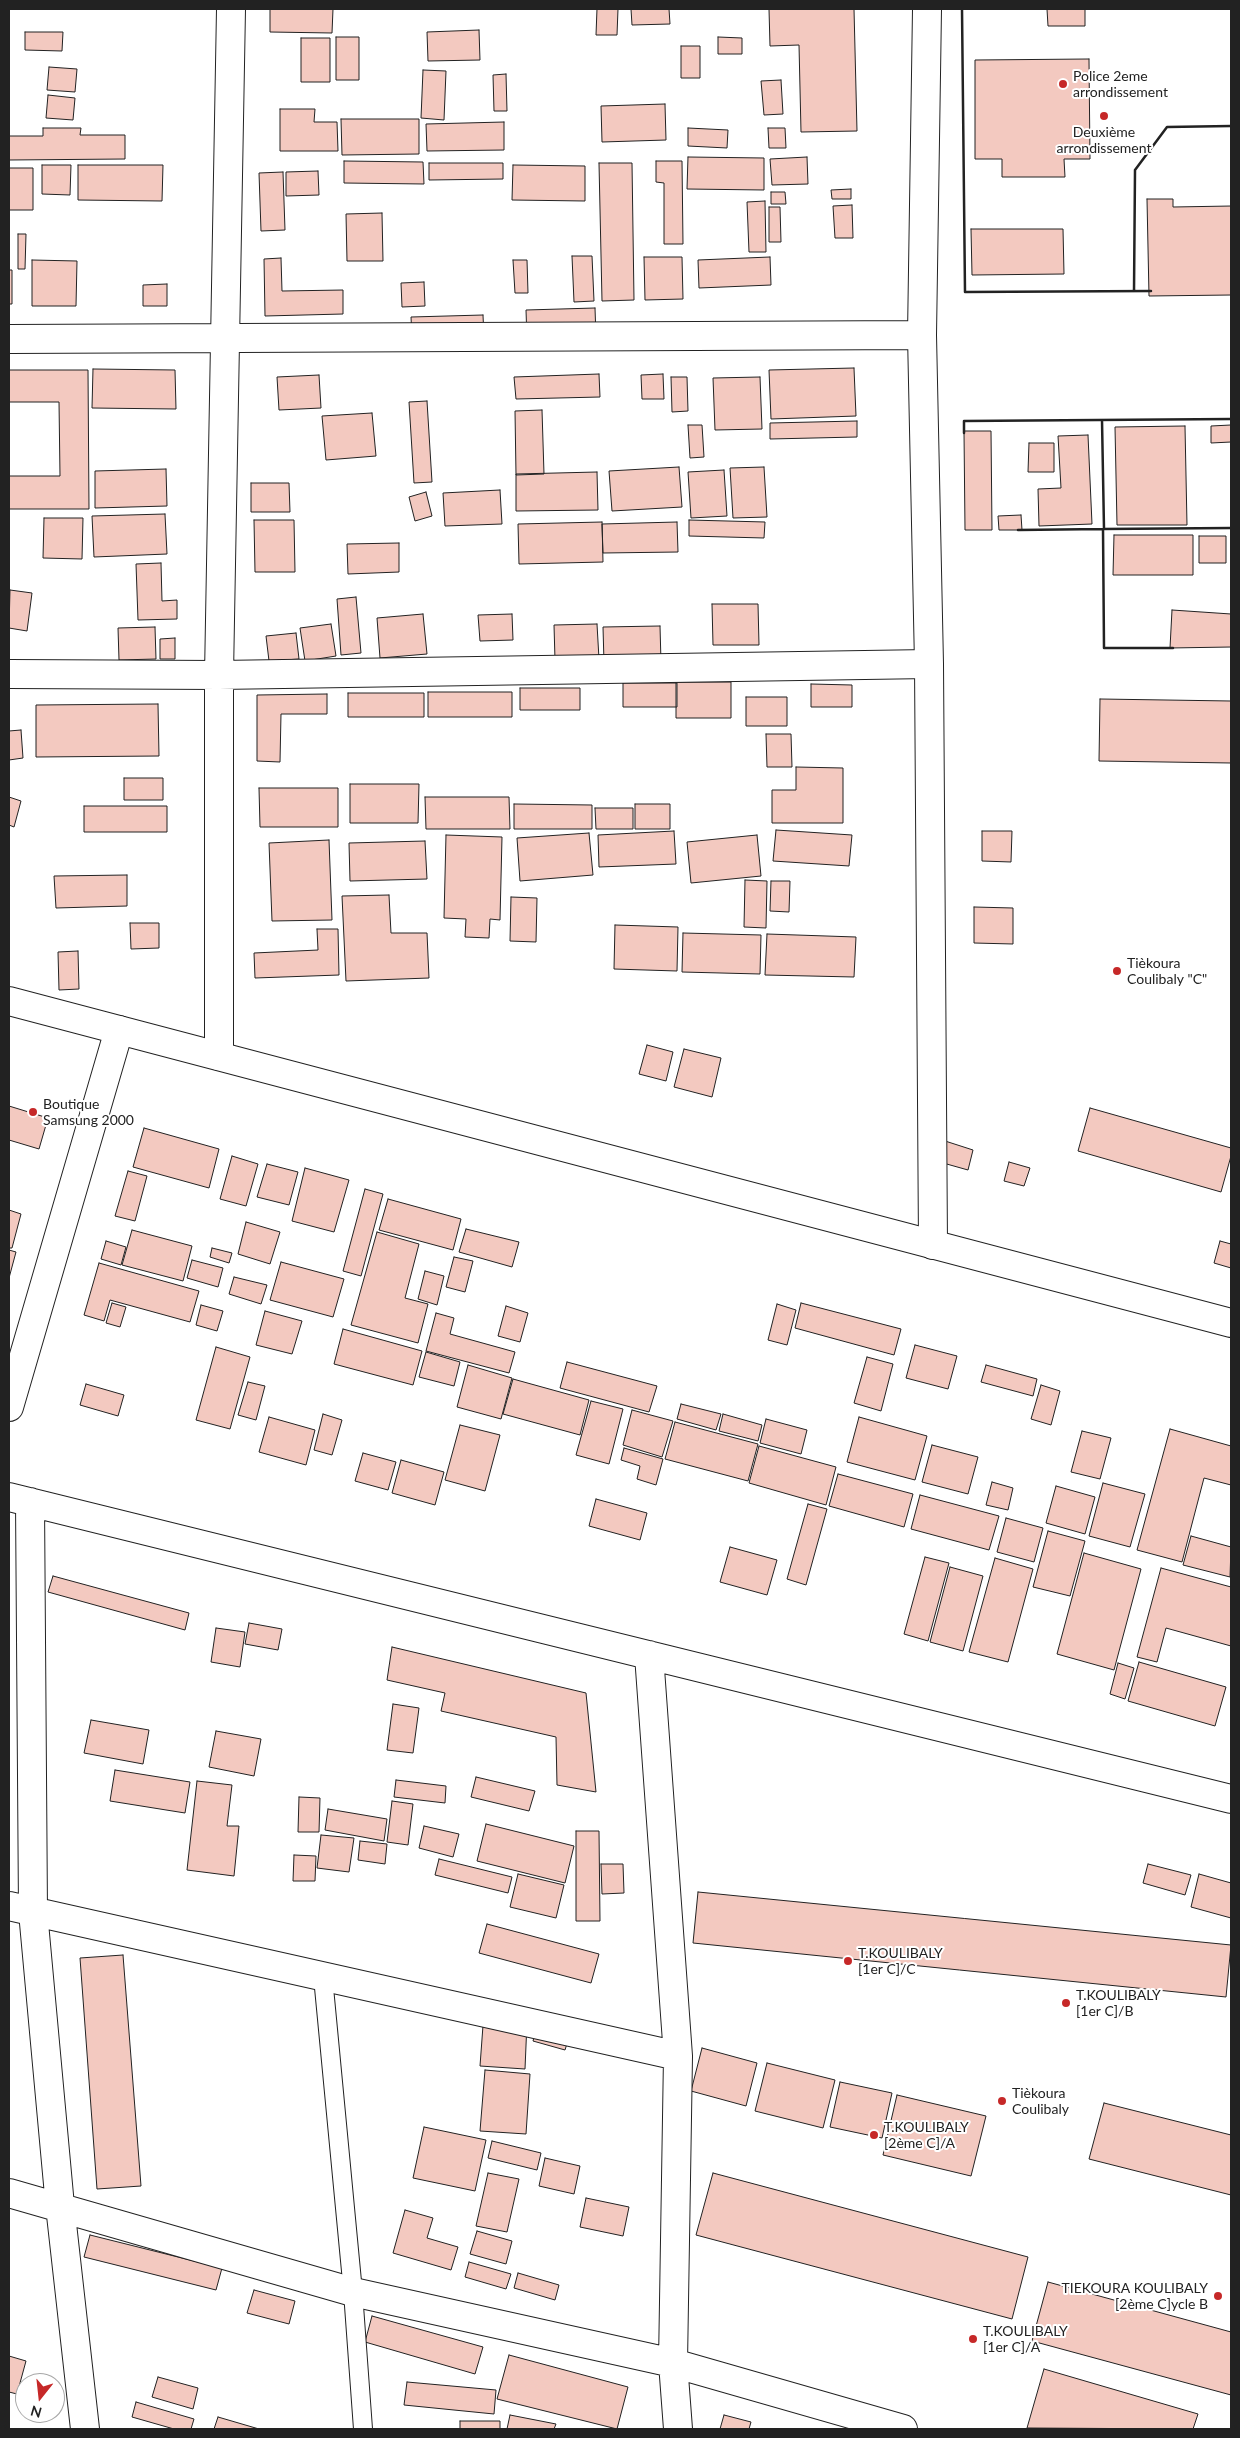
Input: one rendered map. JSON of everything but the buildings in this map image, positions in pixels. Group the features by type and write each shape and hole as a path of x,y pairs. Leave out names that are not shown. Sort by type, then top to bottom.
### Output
{"street":[{"path":"219,1056 219,675 231,9"},
{"path":"928,9 922,335 929,664 933,1245"},
{"path":"9,339 922,335"},
{"path":"9,674 219,675 929,664"},
{"path":"9,1001 1231,1324"},
{"path":"9,1407 119,1030"},
{"path":"85,2429 60,2206 21,1909 19,1499 1231,1799"},
{"path":"649,1655 678,2056 674,2364 678,2429"},
{"path":"21,1909 678,2056"},
{"path":"9,2193 60,2206 353,2292 674,2364 903,2429"}],"lane":[{"path":"323,1977 353,2292 363,2429"}],"wall":[{"path":"962,9 965,292 1151,291"},
{"path":"1134,291 1135,170 1167,127 1231,126"},
{"path":"964,433 964,421 1231,419"},
{"path":"1102,420 1104,529"},
{"path":"1173,648 1104,648 1103,529 1231,528"},
{"path":"1018,530 1103,529"}],"place":[{"name":"Police 2eme arrondissement","path":"1063,84"},
{"name":"Deuxième arrondissement","path":"1104,116"},
{"name":"Tièkoura Coulibaly \"C\"","path":"1117,971"},
{"name":"Boutique Samsung 2000","path":"33,1112"},
{"name":"T.KOULIBALY [1er C]/C","path":"848,1961"},
{"name":"T.KOULIBALY [1er C]/B","path":"1066,2003"},
{"name":"Tièkoura Coulibaly","path":"1002,2101"},
{"name":"T.KOULIBALY [2ème C]/A","path":"874,2135"},
{"name":"TIEKOURA KOULIBALY [2ème C]ycle B","path":"1218,2296"},
{"name":"T.KOULIBALY [1er C]/A","path":"973,2339"}]}
